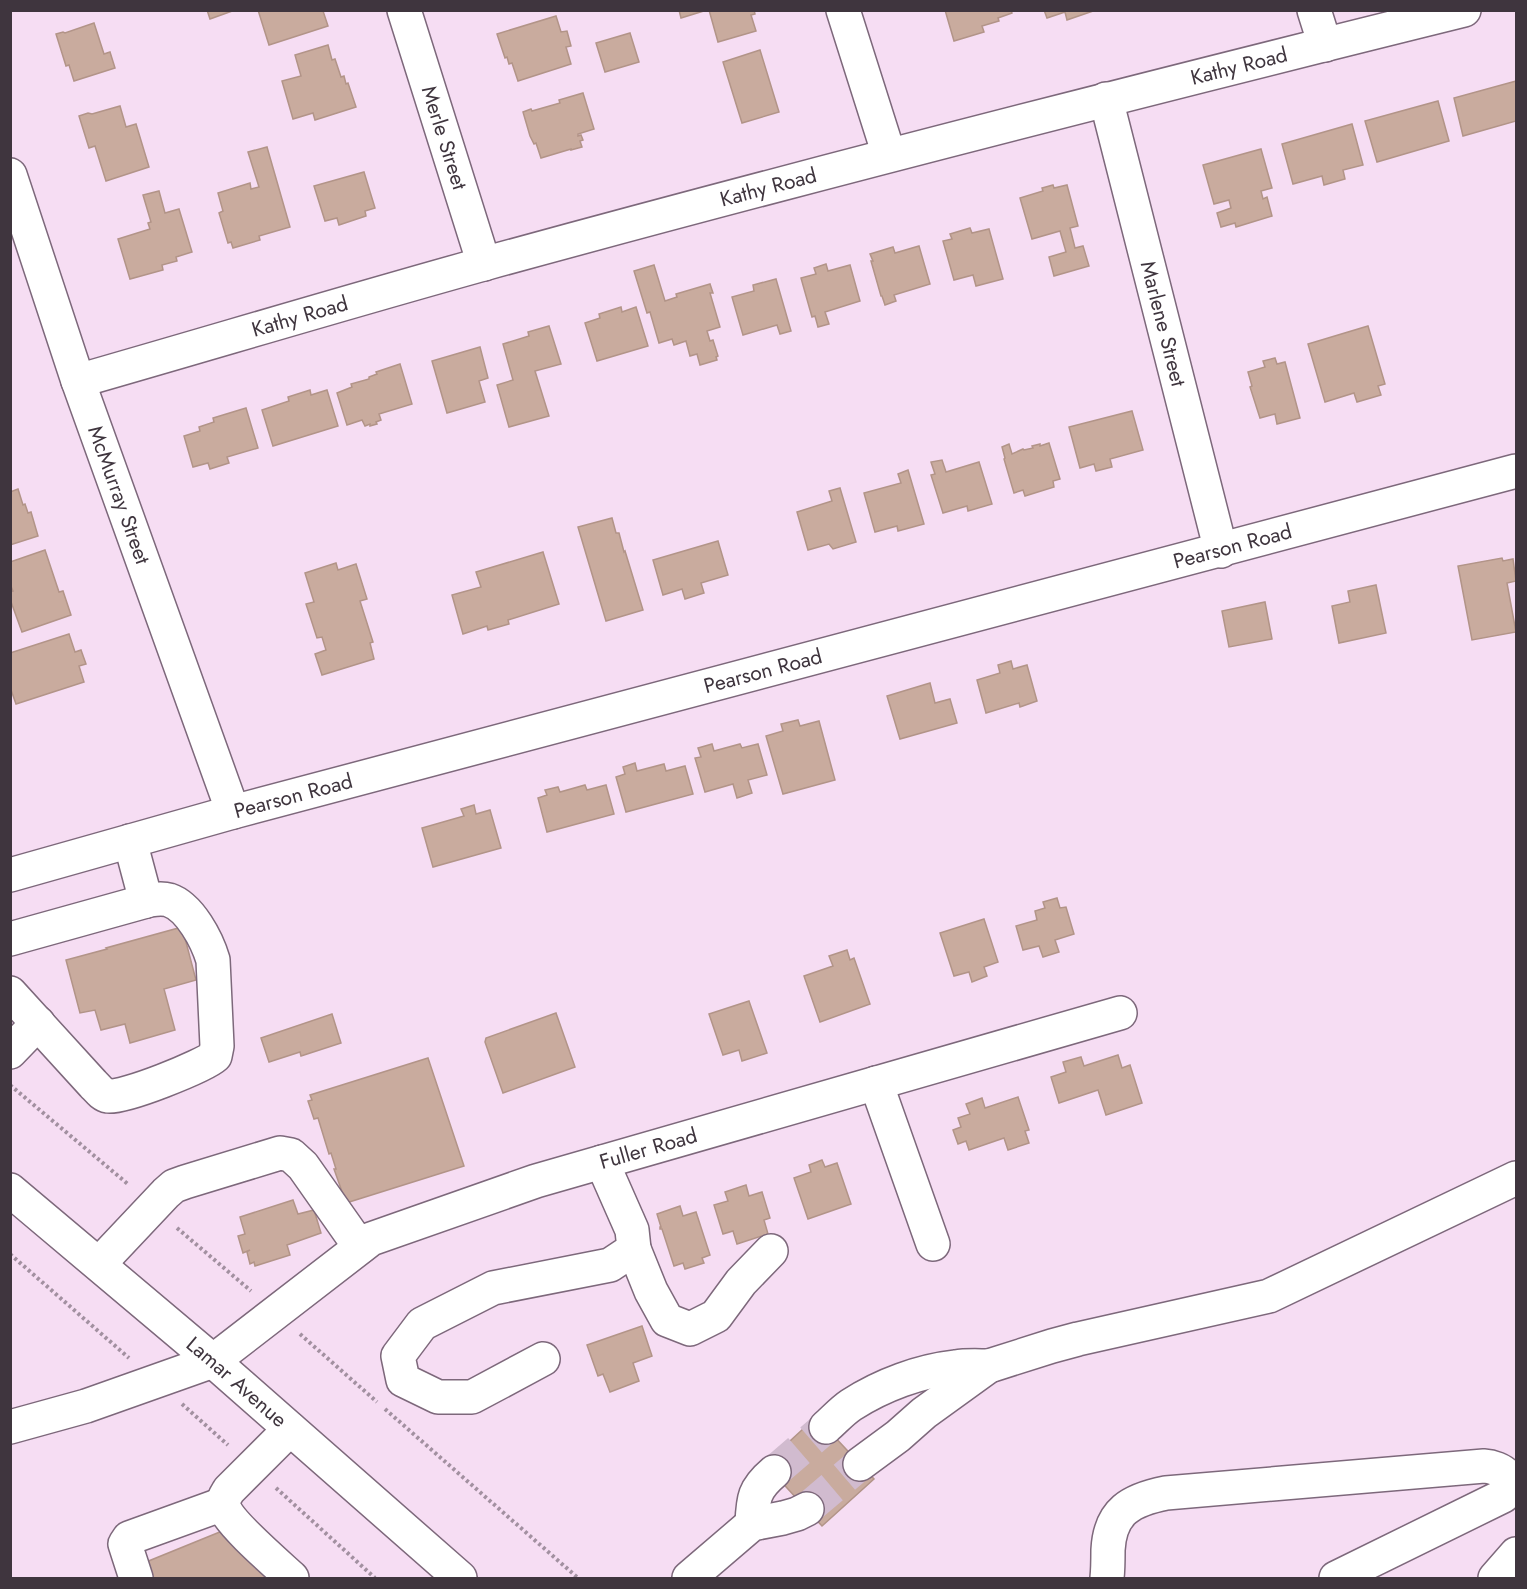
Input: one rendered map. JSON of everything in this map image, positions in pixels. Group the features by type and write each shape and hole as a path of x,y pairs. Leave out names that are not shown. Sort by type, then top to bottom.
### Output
{"main road":[{"name":"Merle Street","path":"404,10 484,264"},
{"path":"843,10 889,155"},
{"path":"1314,10 1325,45"},
{"name":"Kathy Road","path":"78,381 484,264 889,155 1464,10"},
{"name":"Marlene Street","path":"1106,99 1221,551"},
{"name":"McMurray Street","path":"10,175 78,381 233,812"},
{"name":"Pearson Road","path":"10,875 233,812 1516,471"},
{"path":"130,841 146,901"},
{"path":"10,939 158,898 168,899 177,904 193,921 209,947 214,972 217,1046 215,1056 205,1064 181,1073 116,1096 107,1096 100,1092 10,993"},
{"name":"Fuller Road","path":"10,1427 86,1406 213,1361 371,1239 536,1181 1120,1013"},
{"path":"10,1052 38,1023"},
{"path":"876,1083 933,1244"},
{"path":"99,1264 174,1186 279,1153 291,1155 303,1166 360,1247"},
{"path":"602,1162 633,1230 634,1249 651,1292 667,1320 690,1329 716,1316 741,1282 771,1251"},
{"path":"860,1464 924,1413 990,1366 1078,1339 1269,1296 1516,1178"},
{"name":"Lamar Avenue","path":"10,1190 213,1361 460,1578"},
{"path":"543,1359 472,1396 438,1397 403,1380 398,1356 422,1324 493,1288 610,1265 634,1249"},
{"path":"826,1427 849,1406 895,1382 934,1370 957,1366 990,1366"},
{"path":"290,1429 226,1494 223,1504 237,1525 292,1578"},
{"path":"1107,1578 1108,1548 1114,1522 1128,1506 1145,1498 1166,1493 1484,1466 1501,1469 1508,1477 1510,1487 1503,1496 1336,1578"},
{"path":"752,1524 754,1497 760,1484 774,1472"},
{"path":"136,1578 125,1544 129,1538 223,1504"},
{"path":"689,1578 752,1524 783,1518 807,1509"}],"path":[{"path":"10,1254 375,1578"}],"building":[{"path":"207,10 235,10 210,19"},
{"path":"258,10 325,10 323,11 328,26 269,45"},
{"path":"679,10 707,10 681,18"},
{"path":"709,10 754,10 755,14 751,15 756,31 718,42"},
{"path":"945,10 1011,10 1012,13 998,18 999,21 982,26 984,32 954,41"},
{"path":"1044,10 1096,10 1067,20 1065,12 1047,18"},
{"path":"556,16 561,32 567,31 571,46 566,47 571,64 518,81 512,63 509,64 507,57 505,58 497,34"},
{"path":"94,23 104,54 110,52 115,68 74,81 69,65 66,66 56,34"},
{"path":"630,33 639,62 605,72 596,43"},
{"path":"328,45 332,60 335,59 341,77 344,76 346,84 348,83 356,107 315,120 313,113 293,119 282,81 301,76 295,55"},
{"path":"760,50 779,112 742,123 723,62"},
{"path":"1516,81 1516,121 1463,136 1454,98"},
{"path":"583,93 594,129 578,134 583,140 580,141 582,147 541,158 536,143 534,144 530,136 523,112 560,103 559,100"},
{"path":"1438,101 1449,141 1377,162 1365,121"},
{"path":"120,106 126,127 136,124 149,167 106,181 95,146 89,148 79,116"},
{"path":"1352,124 1363,165 1343,170 1345,179 1324,185 1322,176 1293,184 1282,144"},
{"path":"267,147 290,227 259,236 260,240 233,248 231,242 228,243 219,213 223,211 218,193 250,183 251,189 259,187 248,152"},
{"path":"1261,149 1272,188 1261,191 1263,199 1267,197 1272,216 1236,227 1235,223 1221,227 1217,213 1231,208 1229,200 1214,204 1203,165"},
{"path":"364,172 375,208 365,211 366,216 339,225 337,218 325,221 314,186"},
{"path":"1053,185 1054,188 1067,185 1078,226 1070,228 1075,248 1083,246 1089,266 1054,276 1049,257 1066,252 1060,231 1032,239 1020,198 1043,191 1042,188"},
{"path":"159,191 165,213 179,209 192,252 176,257 177,261 162,265 163,270 130,279 118,239 150,229 148,223 151,222 143,195"},
{"path":"970,228 972,233 989,229 1003,279 976,286 973,275 954,280 943,241 952,239 950,234"},
{"path":"919,246 930,284 894,295 896,301 885,305 870,254 893,247 895,253"},
{"path":"826,264 828,271 850,265 860,301 825,312 829,324 818,327 815,316 812,317 801,278 816,274 814,268"},
{"path":"654,265 665,301 677,297 676,294 710,284 713,293 710,293 720,327 707,331 710,341 713,340 717,360 700,365 697,354 690,356 686,341 674,345 672,339 659,343 634,271"},
{"path":"776,279 791,331 780,334 777,325 743,335 732,297 754,291 753,285"},
{"path":"621,307 622,312 636,307 648,346 597,361 585,323 600,318 599,314"},
{"path":"549,326 561,364 535,371 549,416 509,427 497,385 513,380 503,344 529,336 528,332"},
{"path":"1368,326 1385,384 1378,386 1381,395 1357,402 1354,393 1325,402 1308,344"},
{"path":"480,347 488,378 479,381 485,402 447,413 432,361"},
{"path":"1275,358 1277,364 1285,362 1300,418 1277,424 1275,414 1260,418 1250,387 1252,386 1248,372 1265,367 1263,361"},
{"path":"400,364 412,404 379,414 381,420 376,422 377,424 365,426 362,420 347,425 337,393 352,387 351,384 369,379 377,374 376,372"},
{"path":"310,390 311,395 327,390 338,426 273,446 262,410 289,401 288,397"},
{"path":"246,408 258,448 227,457 229,463 210,469 208,463 193,467 184,436 200,431 199,427 214,422 213,418"},
{"path":"1132,411 1143,450 1110,459 1112,467 1096,471 1094,464 1080,468 1069,427"},
{"path":"1049,443 1060,479 1053,481 1054,487 1025,496 1023,490 1014,493 1002,447 1009,444 1012,454 1033,448 1032,446"},
{"path":"942,460 946,472 979,462 992,504 968,511 967,506 943,513 931,475 935,474 931,462"},
{"path":"908,470 924,524 898,531 897,526 875,532 864,493 901,483 898,474"},
{"path":"840,488 856,542 833,549 829,544 808,550 797,512 832,501 829,491"},
{"path":"18,489 23,505 25,504 28,513 31,512 38,536 10,545 10,492"},
{"path":"612,518 616,533 619,533 643,610 606,621 578,527"},
{"path":"718,541 728,575 701,583 704,593 685,599 682,589 663,595 653,560"},
{"path":"45,550 59,592 63,591 71,615 22,632 10,599 10,592 13,591 10,584 10,562"},
{"path":"543,552 559,604 508,620 509,624 488,630 487,626 463,634 452,595 481,587 476,572"},
{"path":"1502,558 1503,561 1513,559 1516,581 1507,583 1516,632 1472,640 1458,566"},
{"path":"336,563 338,570 356,564 367,599 360,601 373,642 370,643 374,659 322,675 315,654 326,650 322,637 317,638 306,604 314,602 305,573"},
{"path":"1376,585 1386,633 1339,643 1332,606 1350,602 1348,591"},
{"path":"1265,602 1272,639 1229,647 1222,611"},
{"path":"69,634 75,652 81,650 86,664 79,666 84,682 16,704 10,687 10,653"},
{"path":"1011,661 1013,669 1027,665 1037,701 1020,707 1019,703 986,713 977,680 1000,673 998,665"},
{"path":"930,683 935,703 950,699 957,723 900,739 887,696"},
{"path":"798,720 800,726 819,721 835,780 783,794 766,736 783,731 781,724"},
{"path":"712,744 714,751 740,744 742,748 758,744 767,775 748,780 752,793 737,798 733,784 705,792 695,758 701,757 698,748"},
{"path":"635,763 637,771 664,764 666,771 685,766 693,794 626,812 616,777 625,774 623,767"},
{"path":"585,785 587,790 606,785 614,814 547,832 538,798 547,795 545,790 558,787 560,792"},
{"path":"474,805 476,814 490,810 501,848 433,867 422,828 464,816 461,809"},
{"path":"1057,898 1060,908 1066,907 1074,934 1055,940 1059,952 1043,957 1039,946 1023,950 1016,926 1037,920 1035,911 1045,908 1043,902"},
{"path":"984,919 998,962 984,967 987,976 972,982 969,972 954,976 940,933"},
{"path":"182,927 196,980 164,989 175,1030 130,1043 125,1024 101,1030 95,1010 80,1013 66,960"},
{"path":"847,950 850,960 854,958 870,1004 820,1022 804,976 833,966 829,956"},
{"path":"749,1001 767,1053 742,1061 739,1050 723,1055 709,1014"},
{"path":"556,1013 575,1067 503,1093 485,1042 486,1038"},
{"path":"332,1014 341,1043 301,1056 300,1052 269,1062 261,1038"},
{"path":"1118,1055 1122,1068 1130,1065 1142,1103 1106,1115 1098,1090 1059,1103 1051,1077 1066,1072 1063,1062 1081,1057 1084,1066"},
{"path":"428,1058 464,1166 346,1203 318,1118 314,1119 308,1101 312,1100 310,1095"},
{"path":"1018,1097 1029,1130 1025,1131 1029,1143 1008,1150 1004,1138 969,1150 966,1141 958,1144 953,1130 961,1127 958,1118 970,1114 966,1104 982,1098 985,1108"},
{"path":"822,1160 825,1167 837,1163 851,1204 808,1219 794,1178 811,1172 809,1165"},
{"path":"746,1185 749,1196 762,1192 770,1218 764,1220 768,1234 737,1244 733,1231 723,1234 714,1205 728,1201 725,1192"},
{"path":"293,1200 298,1214 314,1210 321,1233 287,1245 290,1255 255,1266 254,1262 250,1264 247,1252 250,1250 243,1253 238,1236 245,1234 240,1217"},
{"path":"680,1206 683,1216 696,1212 710,1255 702,1258 704,1263 685,1269 683,1263 674,1266 662,1229 660,1229 657,1214"},
{"path":"642,1326 652,1356 633,1363 639,1381 610,1392 603,1374 598,1376 587,1345"},
{"path":"816,1417 874,1479 822,1526 765,1464"},
{"path":"237,1525 269,1578 127,1578 124,1571"}],"tunnel":[{"path":"774,1472 826,1427"},
{"path":"807,1509 860,1464"}]}
